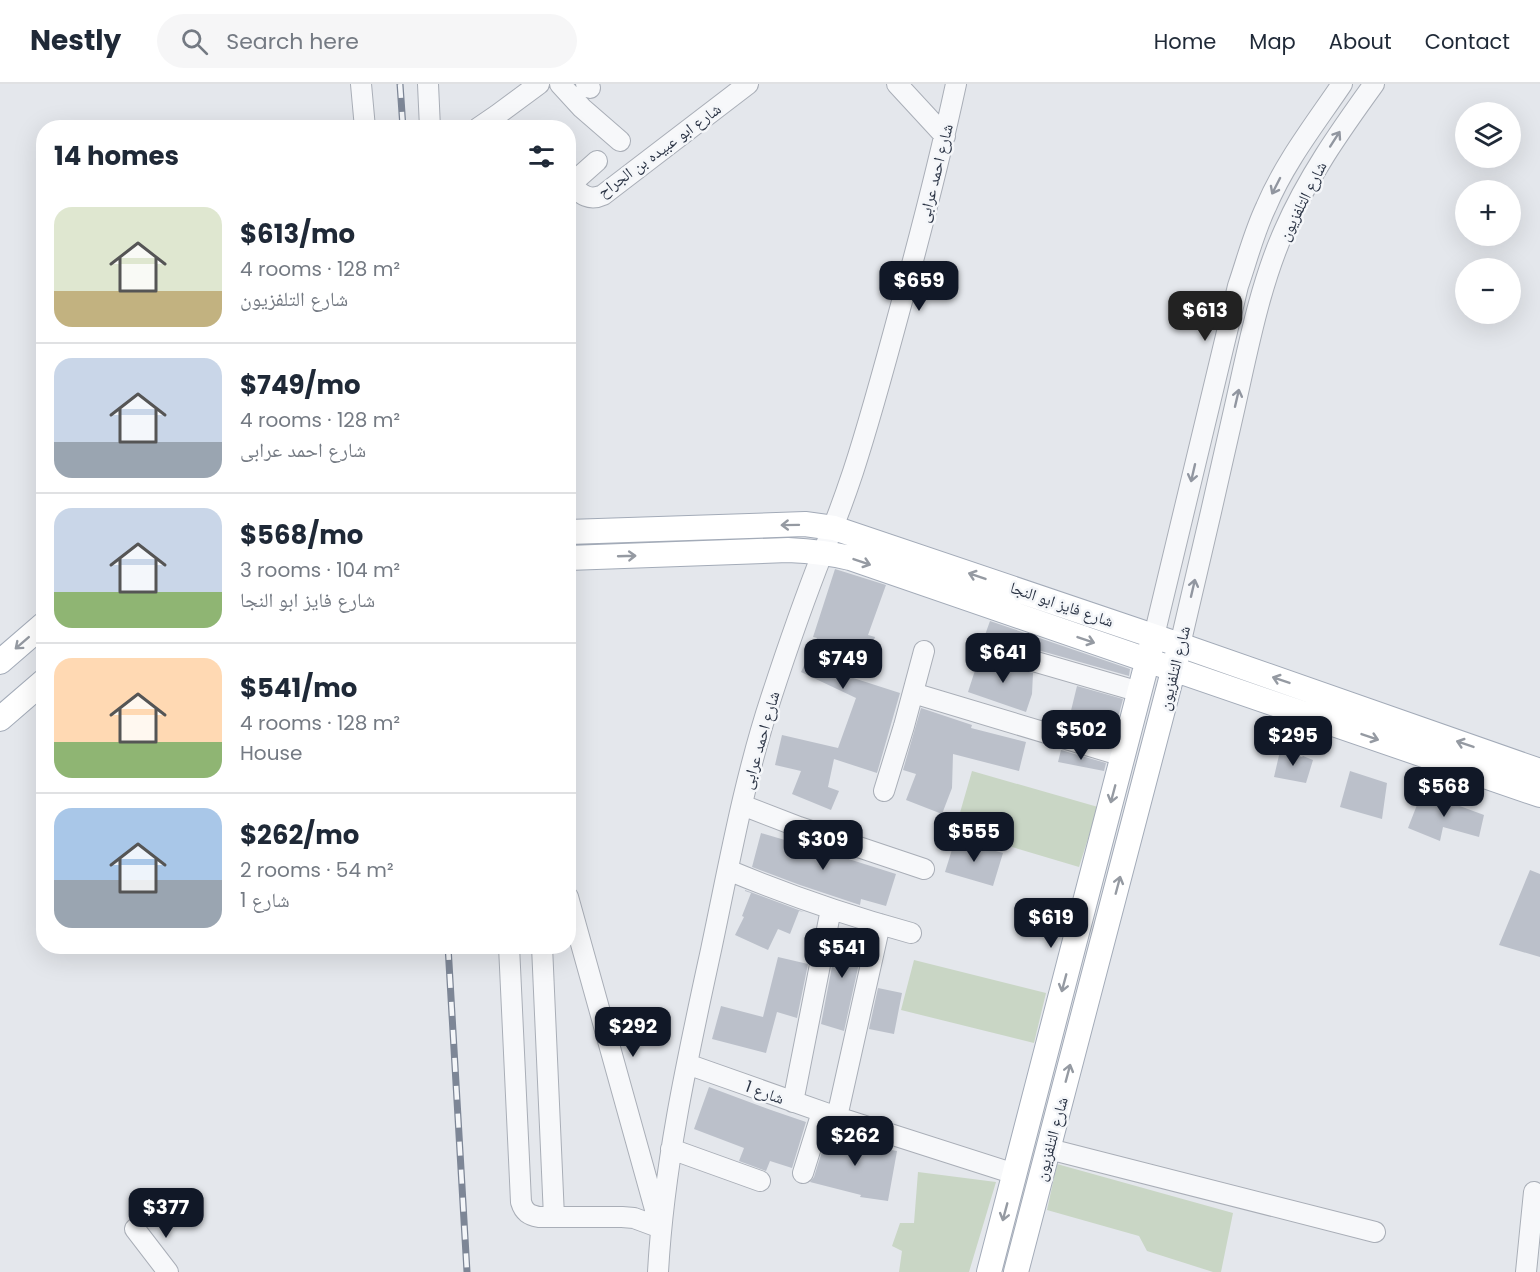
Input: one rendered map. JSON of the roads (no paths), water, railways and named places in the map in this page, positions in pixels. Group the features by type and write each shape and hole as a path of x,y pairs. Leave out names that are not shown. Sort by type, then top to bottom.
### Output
{"main road":[{"name":"شارع فايز ابو النجا","path":"576,532 805,524 834,528 1154,636 1540,771"},
{"name":"شارع فايز ابو النجا","path":"576,558 789,550 823,552 850,558 1540,795"},
{"path":"0,662 36,631"},
{"name":"شارع التلفزيون","path":"989,1272 1154,636"},
{"name":"شارع التلفزيون","path":"1016,1272 1180,645"},
{"path":"0,719 36,688"}],"street":[{"path":"361,84 364,120"},
{"path":"428,84 430,120"},
{"path":"505,120 539,84"},
{"path":"560,84 582,108 616,131"},
{"name":"شارع ابو عبيده بن الجراح","path":"576,190 584,196 597,198 603,195 748,84"},
{"path":"897,84 945,135"},
{"name":"شارع احمد عرابى","path":"658,1272 671,1149 728,870 755,753 770,701 823,552 834,528 862,443 886,361 945,135 956,84"},
{"name":"شارع التلفزيون","path":"1154,636 1238,286 1251,246 1280,179 1312,125 1342,84"},
{"name":"شارع التلفزيون","path":"1180,645 1243,374 1275,256 1307,186 1333,142 1374,84"},
{"path":"576,178 597,161"},
{"path":"981,646 1140,692"},
{"path":"884,791 914,693 924,651"},
{"path":"914,693 1123,756"},
{"path":"742,805 828,838 924,868"},
{"path":"728,870 831,909 911,933"},
{"path":"793,1102 831,909"},
{"path":"803,1173 830,1115 879,924"},
{"path":"576,925 661,1228"},
{"path":"509,954 521,1202 527,1213 532,1216 634,1218 661,1228"},
{"path":"542,954 554,1217"},
{"name":"شارع 1","path":"687,1064 830,1115 1015,1174"},
{"path":"671,1149 760,1181"},
{"path":"1049,1149 1375,1232"},
{"path":"1526,1272 1534,1192"},
{"path":"135,1228 168,1272"}],"railway":[{"path":"400,84 402,120"},
{"path":"448,954 467,1272"}]}
